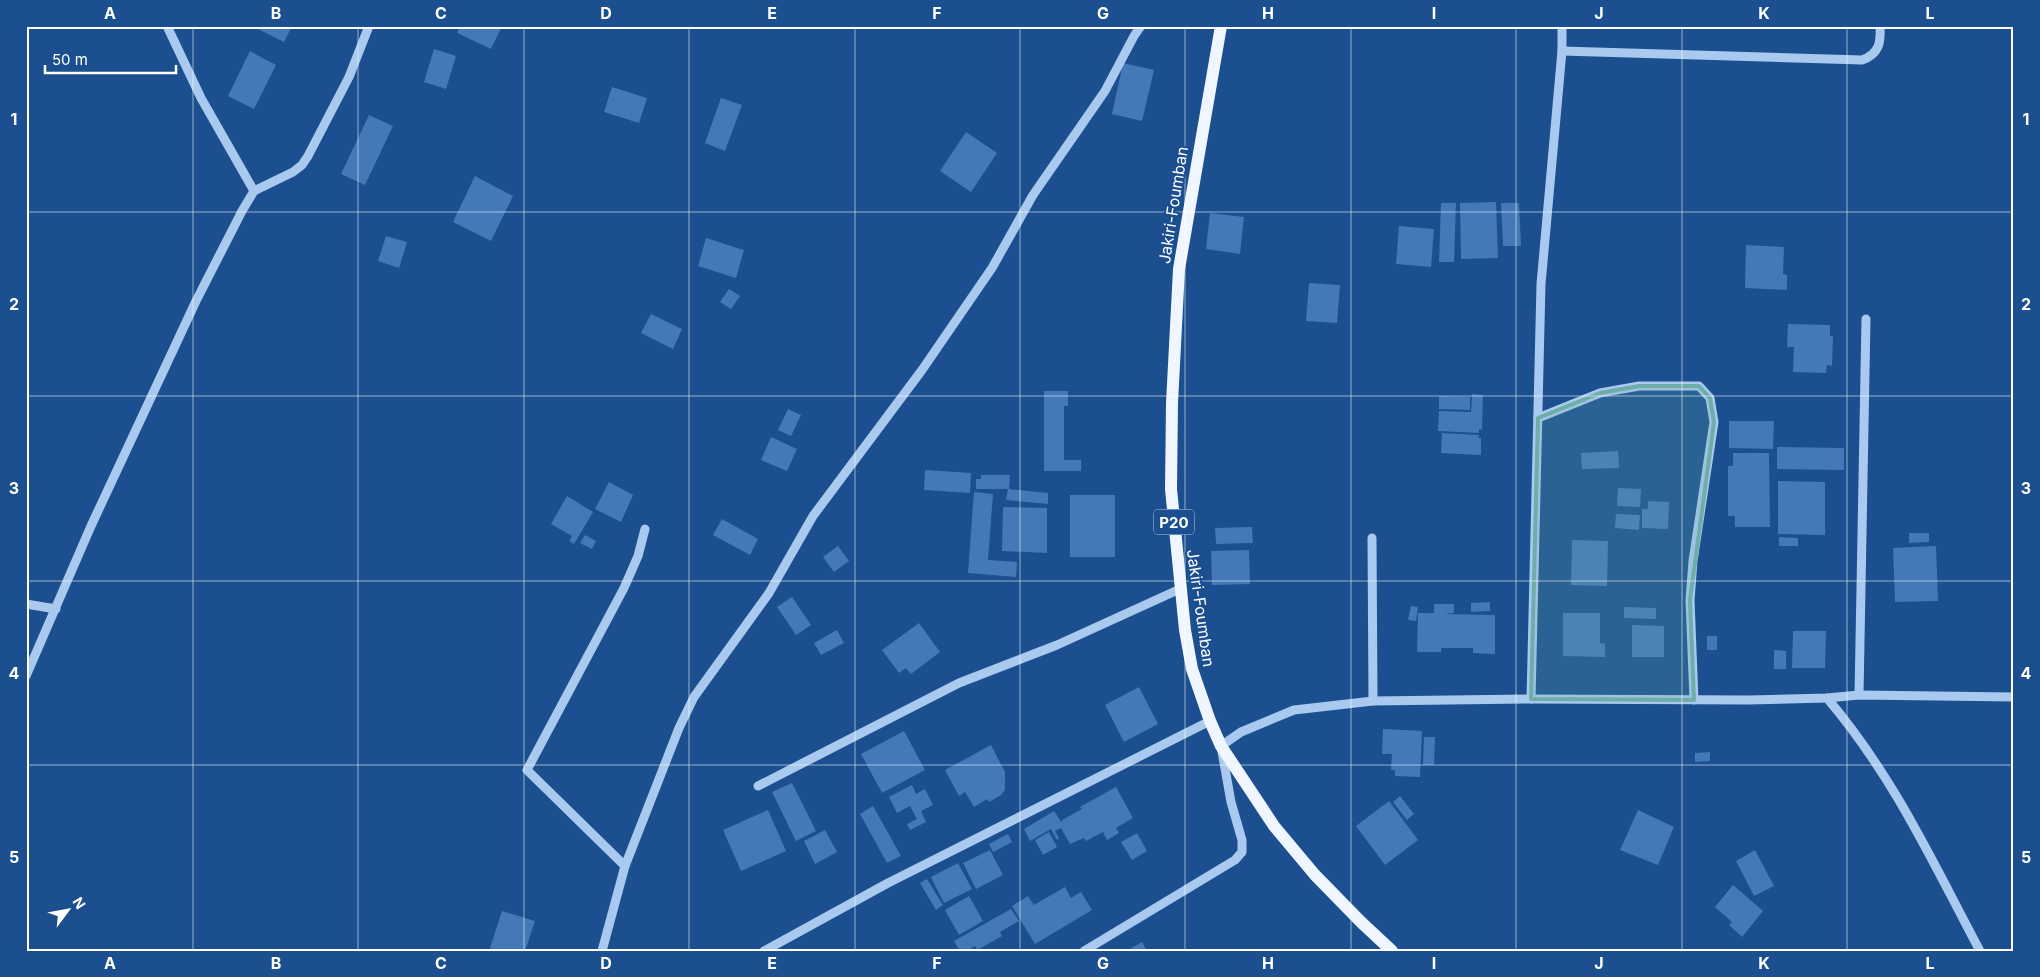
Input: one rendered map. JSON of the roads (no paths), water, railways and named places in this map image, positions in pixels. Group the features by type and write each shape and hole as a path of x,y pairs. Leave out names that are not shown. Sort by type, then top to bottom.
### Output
{"main road":[{"name":"Jakiri-Foumban","path":"1221,26 1179,269 1172,404 1171,489 1180,589 1192,669 1210,721 1222,746 1274,826 1315,875 1392,951"}],"street":[{"path":"167,26 201,98 254,191"},
{"path":"26,676 91,526 196,301 242,211 254,191 293,172 302,165 349,77 369,26"},
{"path":"602,951 626,866 679,728 694,697 769,593 813,516 922,370 992,268 1033,196 1105,91 1141,26"},
{"path":"1531,699 1541,284 1562,51 1562,26"},
{"path":"1562,51 1862,60 1871,57 1876,52 1881,41 1880,26"},
{"path":"1859,695 1866,319"},
{"path":"1538,418 1600,393 1639,386 1699,386 1710,398 1714,422 1693,561 1690,600 1694,700"},
{"path":"626,866 527,770 624,588 638,556 645,529"},
{"path":"1372,538 1373,701"},
{"path":"758,786 959,683 1058,645 1180,589"},
{"path":"26,604 56,609"},
{"path":"1084,951 1235,860 1242,852 1242,840 1230,802 1222,746 1241,732 1294,710 1373,701 1531,699 1694,700 1827,698 1859,695 2014,697"},
{"path":"1827,698 1872,756 1903,803 1980,951"},
{"path":"764,951 888,883 1210,721"}]}
